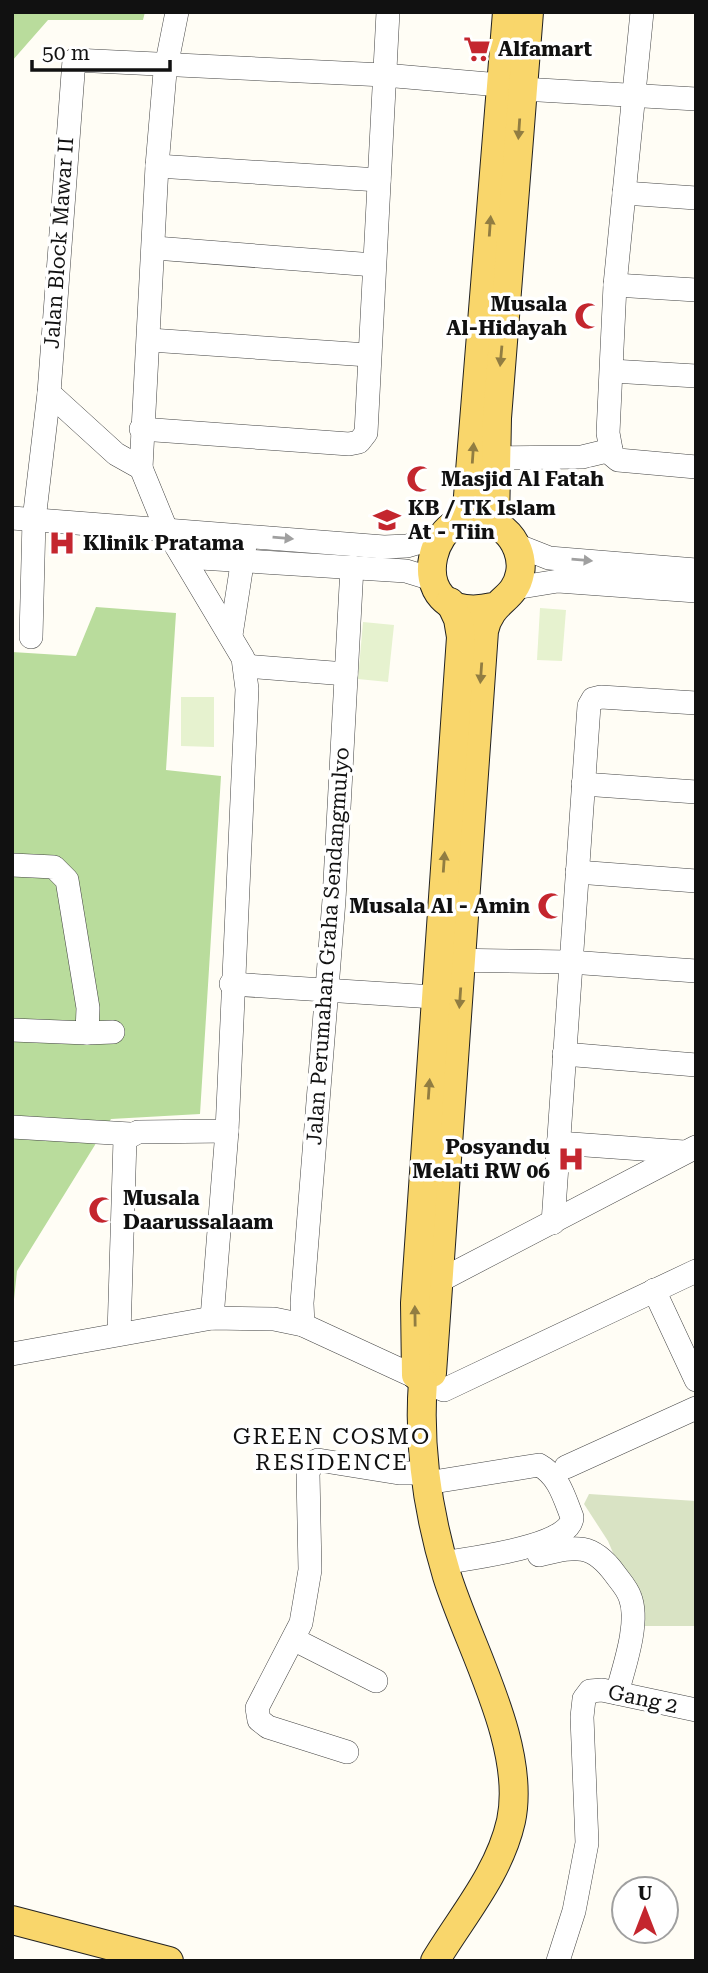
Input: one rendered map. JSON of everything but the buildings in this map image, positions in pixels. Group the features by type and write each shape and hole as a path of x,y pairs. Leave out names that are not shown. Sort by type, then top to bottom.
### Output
{"main road":[{"path":"495,524 504,190 511,87 507,12"},
{"path":"511,87 529,12"},
{"path":"466,521 504,190"},
{"path":"423,1381 432,1376 439,1281 431,1230 434,997 450,960 461,637 458,618 450,602 432,579 430,564 440,536 452,526 466,521 495,524 516,545 521,566 515,588 493,607 478,610 450,602"},
{"path":"423,1381 416,1375 415,1303 431,1230 450,960 484,631 493,607"},
{"path":"423,1381 421,1441 425,1478 446,1569 508,1746 511,1818 503,1847 482,1889 435,1961"},
{"path":"12,1920 131,1956 169,1961"}],"street":[{"path":"177,12 167,63 157,166 155,248 150,340 141,429 141,468 166,529 231,635 246,666 247,689 231,984 227,1131 212,1318"},
{"path":"141,429 355,444 366,433 388,12"},
{"path":"614,455 608,433 615,285 642,12"},
{"name":"Jalan Block Mawar II","path":"31,637 23,519 49,393 74,60 167,63"},
{"path":"167,63 384,75 511,87 696,99"},
{"path":"157,166 379,180"},
{"path":"624,193 696,198"},
{"path":"155,248 374,265"},
{"path":"615,285 696,290"},
{"path":"150,340 368,355"},
{"path":"611,371 696,376"},
{"path":"49,393 116,454 141,468"},
{"path":"495,458 614,455 696,467"},
{"path":"23,519 384,547 407,546 440,536"},
{"path":"231,635 246,535"},
{"path":"516,545 550,558 696,570"},
{"path":"184,557 407,571 432,579"},
{"name":"Jalan Perumahan Graha Sendangmulyo","path":"303,1325 302,1303 327,992 352,567"},
{"path":"515,588 558,581 696,591"},
{"path":"246,666 346,674"},
{"path":"553,1223 589,706 593,699 696,703"},
{"path":"583,784 696,792"},
{"path":"12,864 54,867 67,880 88,1008 87,1033"},
{"path":"576,872 696,881"},
{"path":"450,960 570,962 696,971"},
{"path":"231,984 434,997"},
{"path":"12,1030 113,1032"},
{"path":"564,1054 696,1065"},
{"path":"12,1127 130,1134 150,1131 227,1131"},
{"path":"119,1334 124,1142 130,1134"},
{"path":"558,1143 691,1150"},
{"path":"439,1281 691,1150"},
{"path":"12,1354 212,1318 274,1319 303,1325 444,1390 696,1271"},
{"path":"653,1290 696,1380"},
{"path":"566,1467 696,1408"},
{"path":"347,1752 268,1727 259,1720 257,1708 302,1623 310,1570 309,1473 312,1463 318,1460 425,1478 539,1465 550,1471 572,1517 567,1531 515,1550 446,1569"},
{"path":"446,1569 574,1547 599,1555 629,1594 632,1602 631,1641 617,1693"},
{"path":"295,1640 376,1681"},
{"name":"Gang 2","path":"558,1961 574,1911 587,1843 582,1717 584,1699 590,1692 598,1689 696,1710"}],"green space":[{"path":"12,12 145,12 143,20 48,20 12,61"},
{"path":"96,607 176,613 166,770 221,776 200,1114 111,1119 17,1271 12,1318 12,652 76,656"},
{"path":"540,608 566,610 562,661 537,660"},
{"path":"363,622 394,625 388,682 358,679"},
{"path":"181,697 214,697 214,747 181,746"},
{"path":"589,1494 696,1501 696,1626 644,1626 608,1541 584,1504"}],"place":[{"name":"Alfamart","path":"477,49"},
{"name":"Musala Al-Hidayah","path":"588,316"},
{"name":"Masjid Al Fatah","path":"420,479"},
{"name":"KB / TK Islam At - Tiin","path":"387,520"},
{"name":"Klinik Pratama","path":"62,543"},
{"name":"Musala Al - Amin","path":"551,906"},
{"name":"Posyandu Melati RW 06","path":"571,1159"},
{"name":"Musala Daarussalaam","path":"102,1210"}],"district":[{"name":"GREEN COSMO RESIDENCE","path":"332,1449"}]}
